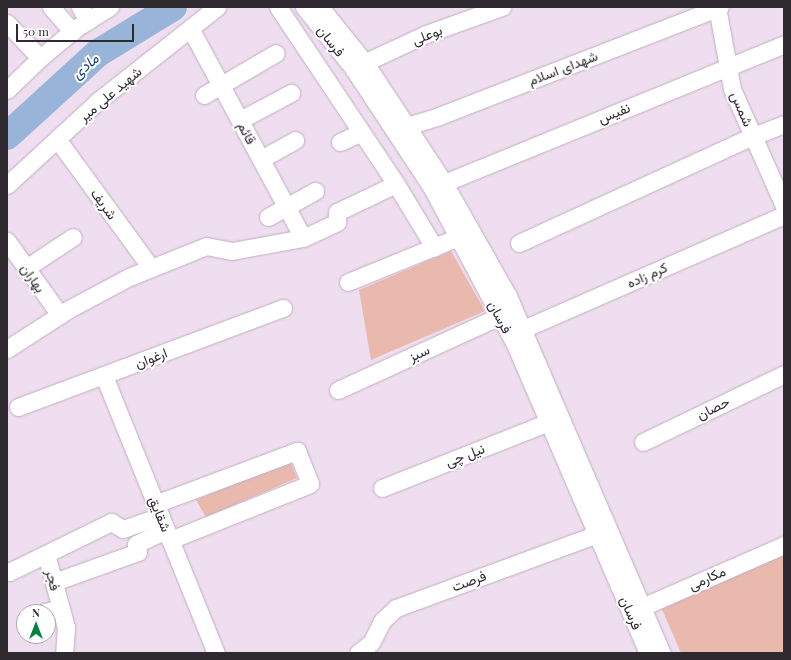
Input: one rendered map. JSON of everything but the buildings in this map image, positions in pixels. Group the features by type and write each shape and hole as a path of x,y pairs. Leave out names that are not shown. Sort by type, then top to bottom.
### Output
{"street":[{"path":"51,7 73,32"},
{"path":"7,90 40,58 73,32 84,14 110,7"},
{"name":"شهید علی میر","path":"7,185 98,101 217,7"},
{"path":"278,7 396,184 434,247"},
{"name":"فرسان","path":"304,7 359,65 407,126 444,183 508,296 516,332 548,422 597,534 637,610"},
{"name":"فرسان","path":"320,7 359,65 432,188 500,316 516,332 637,610 651,653"},
{"name":"بوعلی","path":"359,65 426,34 502,7"},
{"name":"شمس","path":"718,7 732,89 784,206"},
{"name":"شهدای اسلام","path":"407,126 439,116 718,7"},
{"path":"7,23 40,58"},
{"name":"قائم","path":"190,28 303,238"},
{"name":"نفیس","path":"444,183 784,44"},
{"path":"204,95 276,53"},
{"path":"240,120 291,93"},
{"path":"519,243 753,136 784,124"},
{"path":"340,142 361,132"},
{"name":"شریف","path":"57,139 151,268"},
{"path":"261,159 295,140"},
{"path":"7,349 60,315 129,277 206,246 232,251 303,238 337,222 337,212 396,184"},
{"path":"268,217 315,191"},
{"name":"کرم زاده","path":"516,332 784,215"},
{"path":"26,268 73,237"},
{"path":"348,282 458,237"},
{"name":"بهاران","path":"7,241 60,315"},
{"name":"ارغوان","path":"18,407 283,308"},
{"name":"سبز","path":"338,390 500,316"},
{"name":"حصان","path":"643,442 784,374"},
{"name":"شقایق","path":"104,376 216,653"},
{"name":"نیل چی","path":"382,488 548,422"},
{"path":"9,572 111,522 123,528 163,523 310,484 297,451 163,523 136,544 138,552 54,582"},
{"name":"فرصت","path":"358,653 371,643 382,621 396,608 597,534"},
{"name":"مکارمی","path":"637,610 784,545"},
{"name":"فجر","path":"46,554 54,582 53,604"},
{"name":"فجر","path":"56,614 66,627 64,653"}],"shaded area":[{"path":"451,251 485,311 371,360 359,290"},
{"path":"290,461 297,478 206,517 196,500"},
{"path":"784,554 784,653 681,653 661,607"}],"waterway":[{"name":"مادی","path":"7,136 98,53 173,7"}]}
